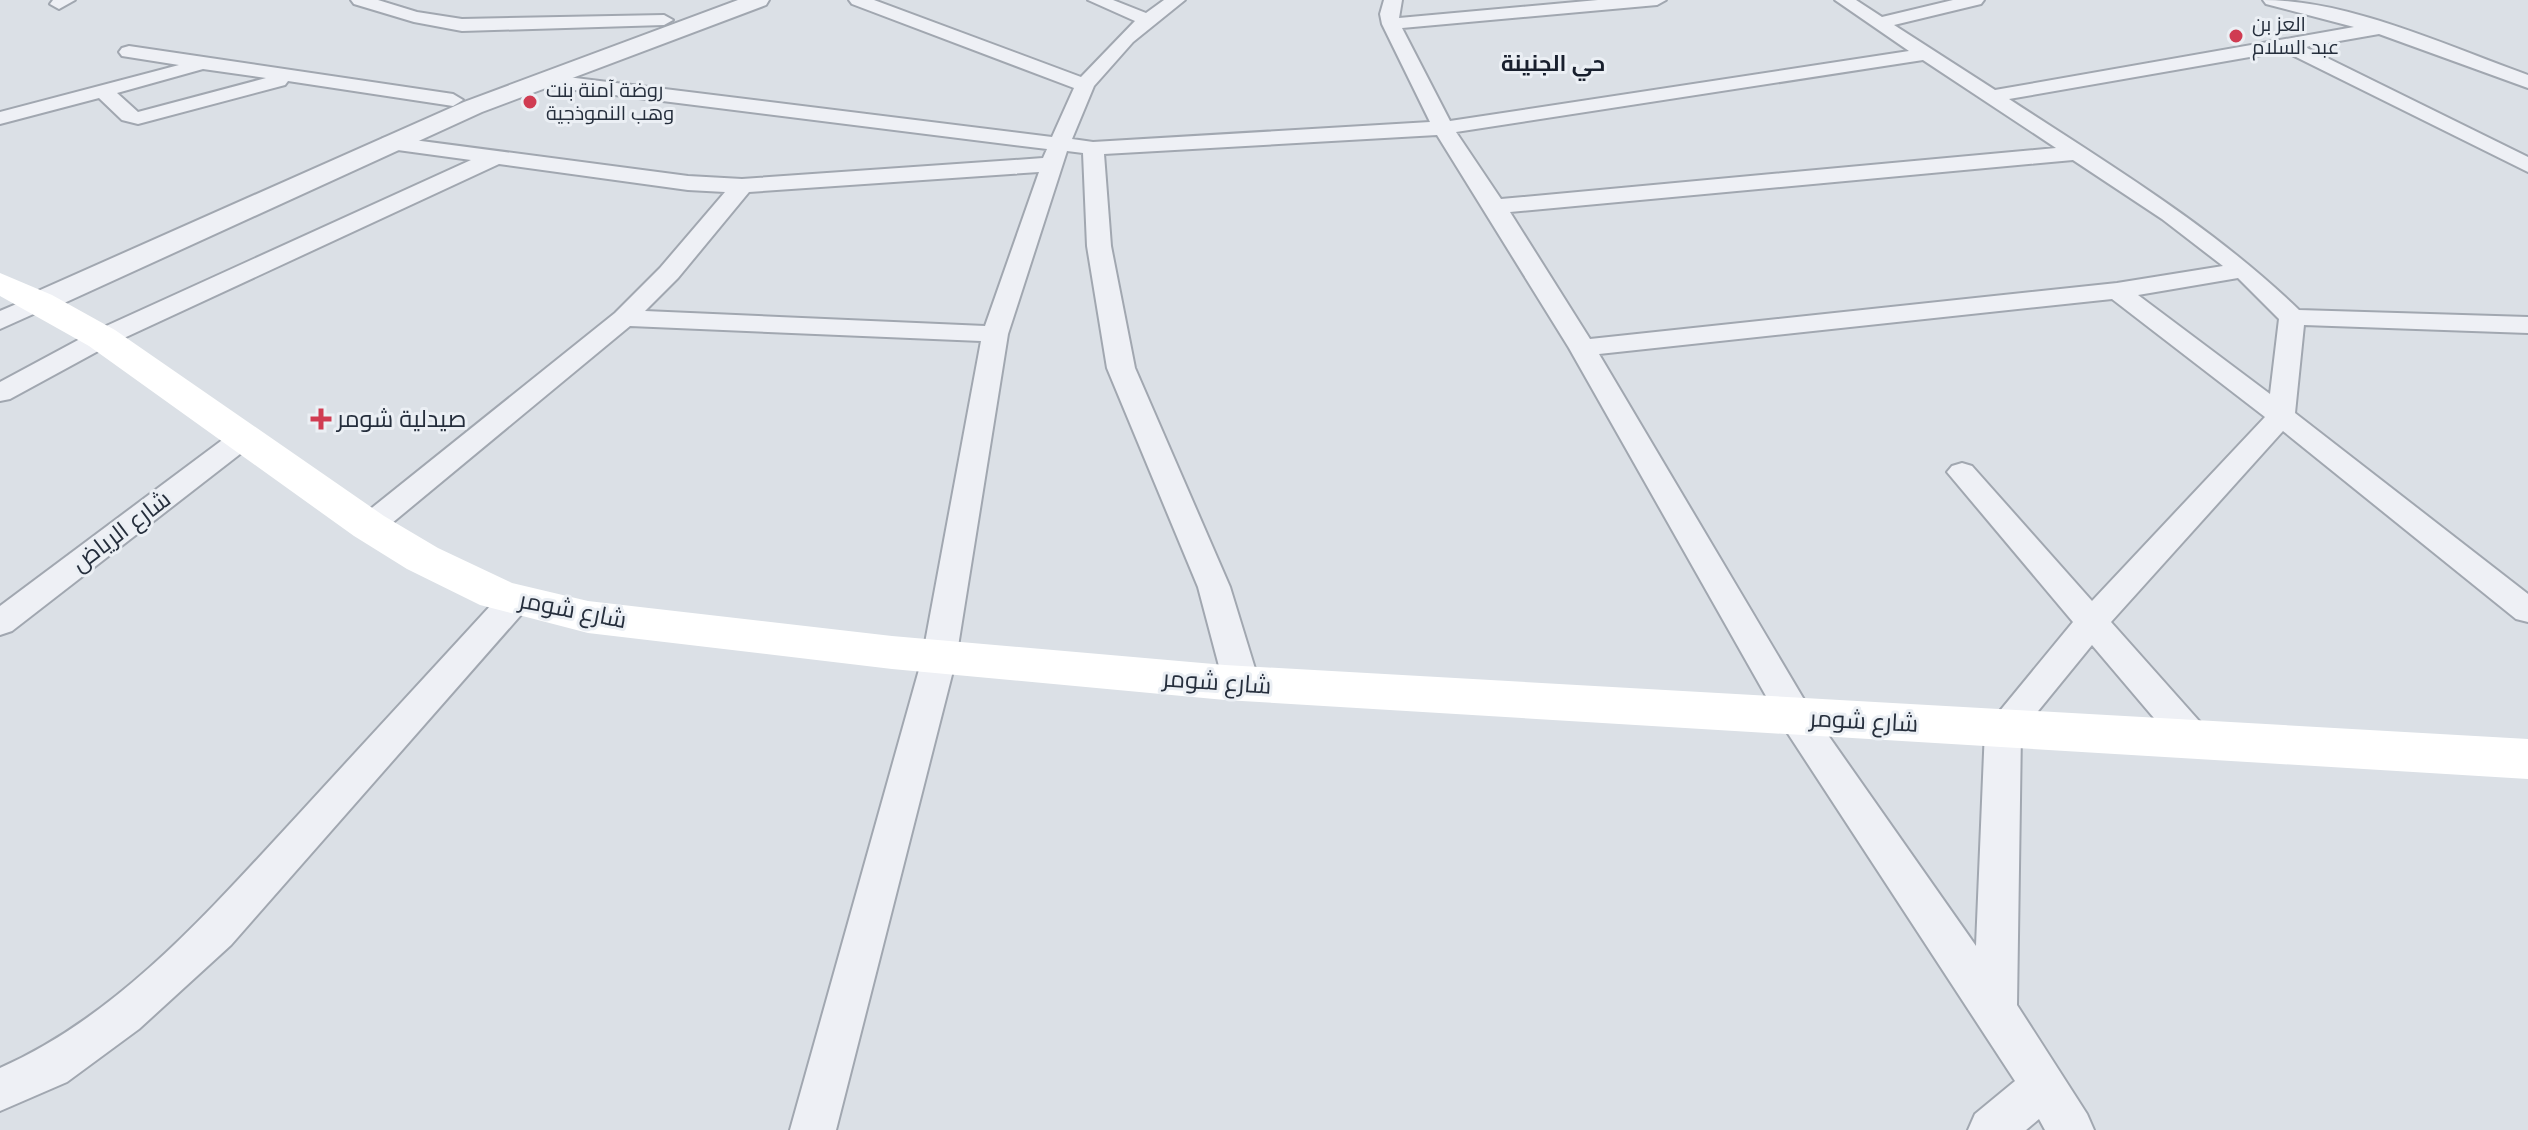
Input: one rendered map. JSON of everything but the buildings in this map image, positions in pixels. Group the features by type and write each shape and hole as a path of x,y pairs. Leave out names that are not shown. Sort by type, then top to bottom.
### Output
{"main road":[{"name":"شارع شومر","path":"12,298 102,338 369,526 457,578 515,600 629,622 939,659 1242,685 2528,759"}],"street":[{"path":"360,0 426,21 462,25 664,20"},
{"path":"12,298 453,100 722,0"},
{"path":"12,298 543,80 758,0"},
{"path":"858,0 1085,85"},
{"path":"1097,0 1146,19"},
{"path":"813,1130 939,659 995,334 1056,154 1085,85 1113,51 1146,19 1176,0"},
{"path":"1657,0 1392,12 1443,128 1582,348 1796,717 1995,1009 2071,1130"},
{"path":"1844,0 2170,214 2244,270 2292,317 2528,325"},
{"path":"1880,23 1975,0"},
{"path":"2272,0 2380,28 2528,82"},
{"path":"1994,96 2380,28"},
{"path":"2283,43 2528,165"},
{"path":"129,52 453,100"},
{"path":"391,143 688,183 742,186 1093,148 1443,128 1927,54"},
{"path":"0,118 204,65"},
{"path":"104,92 129,116 138,118 289,78"},
{"path":"543,80 1056,154"},
{"path":"1093,148 1099,246 1121,368 1214,587 1242,685"},
{"path":"1495,206 2077,153"},
{"path":"0,393 102,338 494,158"},
{"path":"369,526 624,318 676,264 742,186"},
{"path":"1582,348 2117,291 2244,270"},
{"path":"2117,291 2528,611"},
{"path":"1995,1009 2003,729 2091,623 2281,416 2292,317"},
{"path":"624,318 995,334"},
{"name":"شارع الرياض","path":"0,623 243,438"},
{"path":"1962,472 2195,741"},
{"path":"0,1090 51,1067 124,1015 216,932 515,600"},
{"path":"1991,1130 2042,1088"}],"place":[{"name":"العز بن عبد السلام","path":"2236,36"},
{"name":"روضة آمنة بنت وهب النموذجية","path":"530,102"},
{"name":"صيدلية شومر","path":"321,419"}],"district":[{"name":"حي الجنينة","path":"1553,63"}]}
